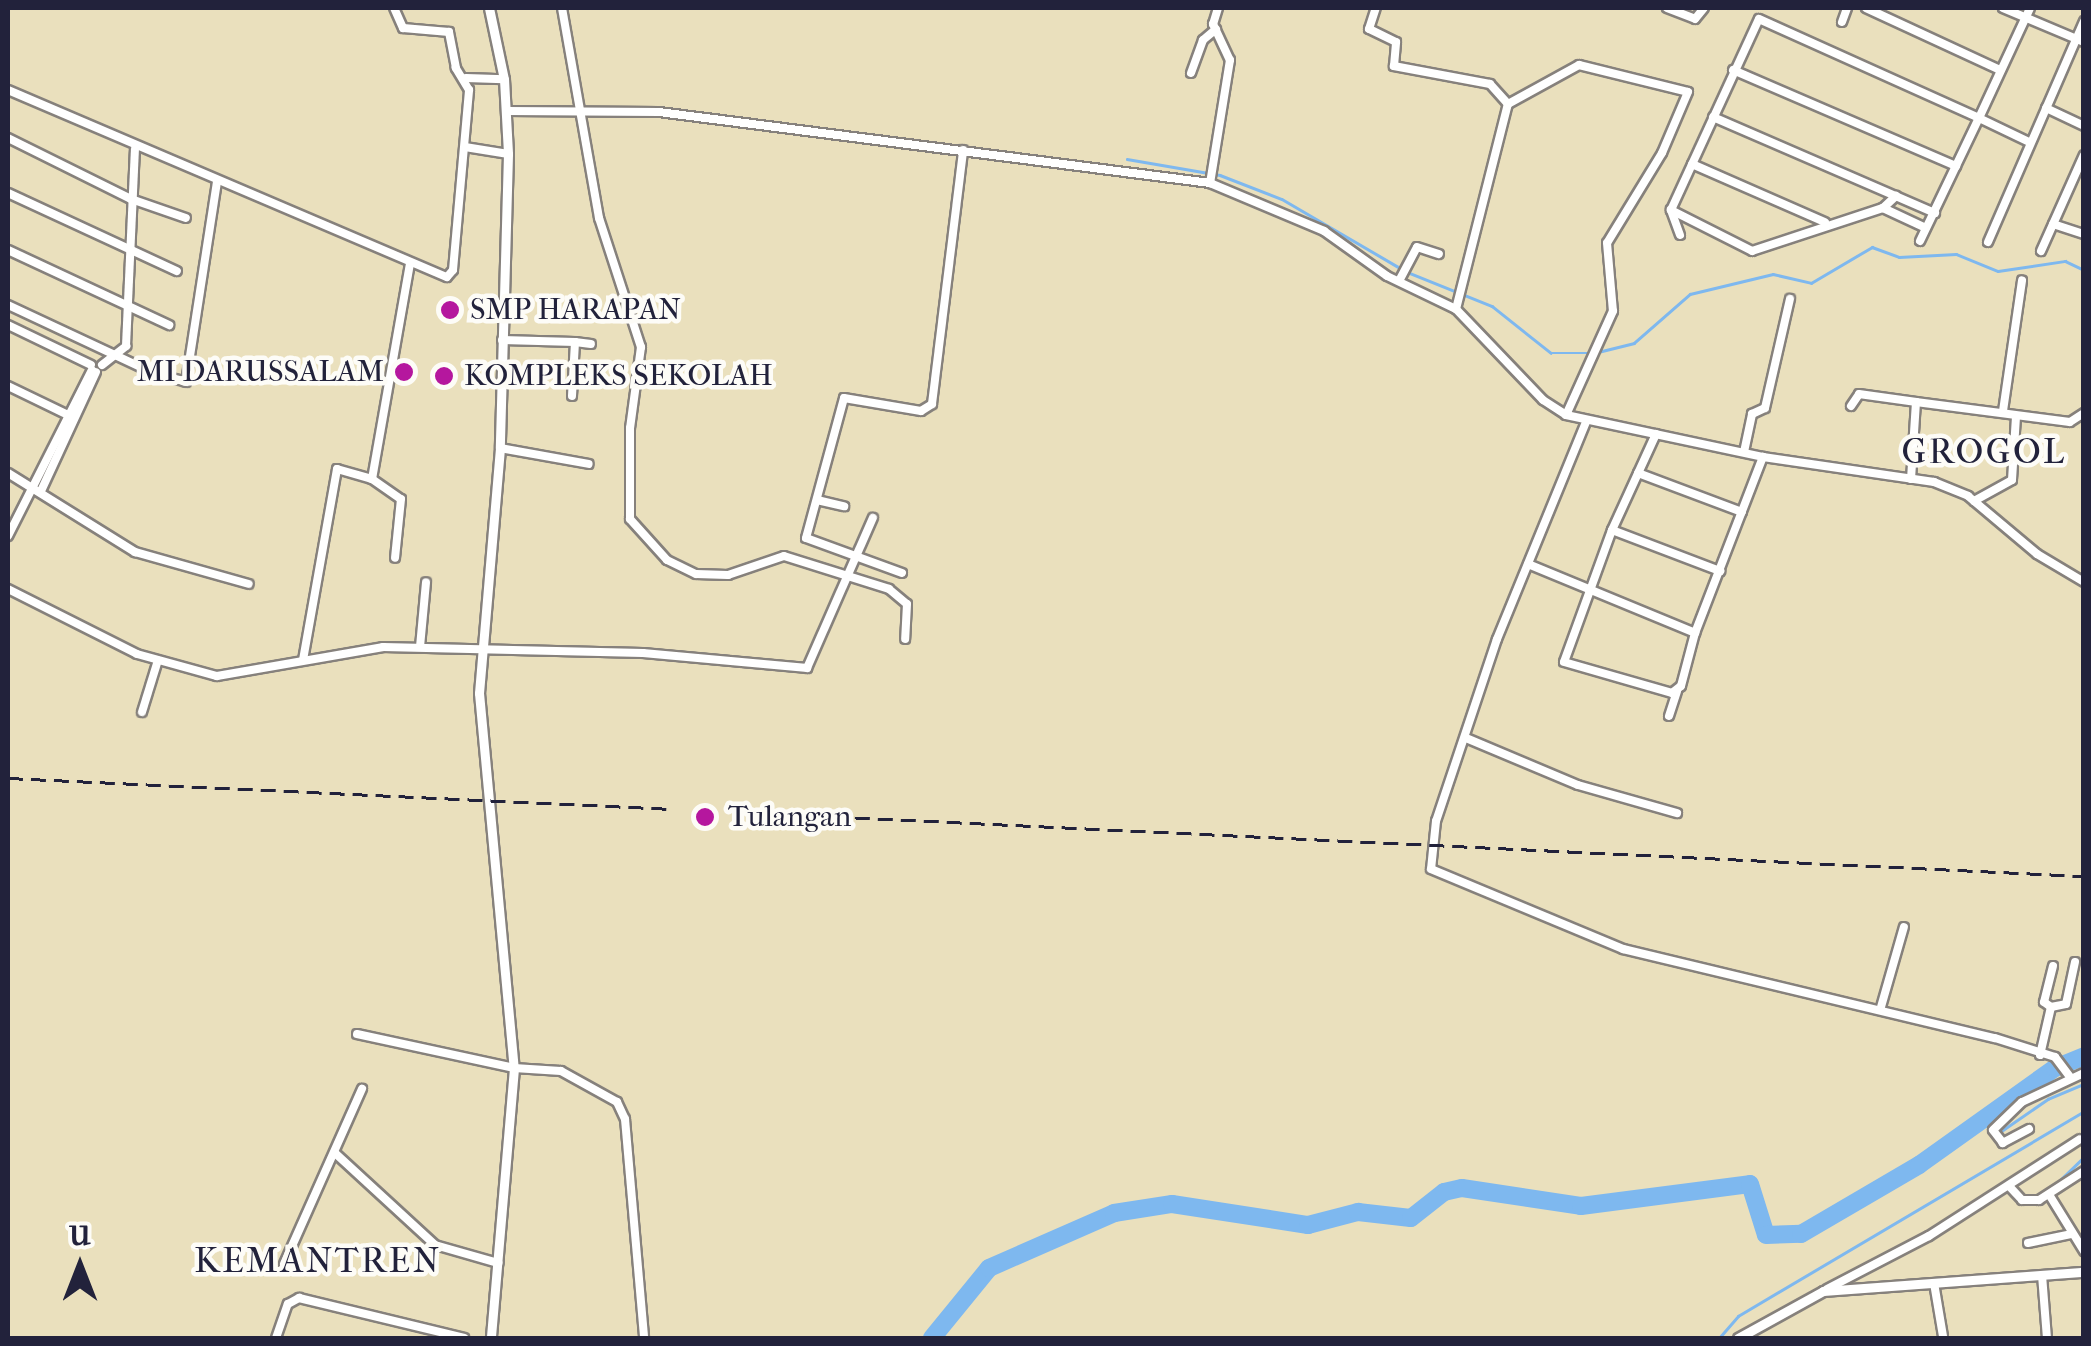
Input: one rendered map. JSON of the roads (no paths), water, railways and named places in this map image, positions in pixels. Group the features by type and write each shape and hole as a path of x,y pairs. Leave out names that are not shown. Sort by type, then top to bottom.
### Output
{"street":[{"path":"8,90 135,148 445,276 453,270 471,103 466,78 456,68 448,31 401,27 394,8"},
{"path":"489,8 504,79 508,154 500,448 479,693 514,1068 491,1338"},
{"path":"562,8 584,110 599,218 641,347 630,428 630,519 666,560 696,574 728,575 784,556 902,572"},
{"path":"1210,176 1230,60 1216,28 1218,8"},
{"path":"1376,8 1369,29 1396,42 1394,66 1490,84 1508,104"},
{"path":"1667,8 1695,18 1704,8"},
{"path":"1680,235 1671,210 1764,8"},
{"path":"1842,22 1848,8"},
{"path":"1866,8 2000,70"},
{"path":"2004,8 2079,41"},
{"path":"1920,241 2030,8"},
{"path":"1759,19 2029,142"},
{"path":"1988,242 2029,142 2079,41 2084,21"},
{"path":"1191,73 1203,40 1216,28"},
{"path":"1456,309 1508,104 1579,64 1688,92 1662,153 1607,242 1613,311 1566,415"},
{"path":"1734,70 1956,166"},
{"path":"466,78 504,79"},
{"path":"2046,108 2084,126"},
{"path":"507,111 584,110 1210,176 1324,230 1456,309 1543,400 1566,415 1764,457 1911,479 1974,500 2037,554 2084,582"},
{"path":"1713,117 1934,213"},
{"path":"8,138 131,200 186,218"},
{"path":"464,147 508,154"},
{"path":"8,536 37,489 95,368 126,346 135,148"},
{"path":"906,639 902,597 856,566 806,540 844,398 921,411 932,404 963,150"},
{"path":"2041,251 2084,154"},
{"path":"1692,164 1826,222"},
{"path":"2072,179 2084,184"},
{"path":"8,304 115,357 178,382 190,376 217,182"},
{"path":"8,193 177,271"},
{"path":"1671,210 1752,251 1826,222 1883,208 1896,196"},
{"path":"1883,208 1926,228"},
{"path":"2052,224 2084,234"},
{"path":"1402,274 1417,247 1440,254"},
{"path":"8,250 169,324"},
{"path":"372,479 410,264"},
{"path":"2004,411 2022,280"},
{"path":"1744,452 1752,412 1765,408 1790,298"},
{"path":"8,325 95,368"},
{"path":"502,340 590,344"},
{"path":"572,396 575,342"},
{"path":"8,386 73,418"},
{"path":"1852,406 1859,394 2070,422 2084,413"},
{"path":"1911,479 1916,402"},
{"path":"1974,500 2012,480 2016,416"},
{"path":"1586,422 1528,564 1436,821 1429,864 1437,873 1623,949 1881,1007 2062,1062 2070,1076"},
{"path":"1656,434 1612,530 1564,662 1677,691"},
{"path":"500,448 589,464"},
{"path":"1669,716 1696,633 1764,457"},
{"path":"303,660 336,470 372,479 403,505 394,558"},
{"path":"8,473 37,489 71,517 136,552 248,584"},
{"path":"1638,474 1742,512"},
{"path":"816,500 844,506"},
{"path":"8,589 158,660 217,676 346,649 420,646 482,646 809,668 874,518"},
{"path":"1612,530 1720,571"},
{"path":"1528,564 1696,633"},
{"path":"420,646 426,582"},
{"path":"142,712 158,660"},
{"path":"1466,738 1578,785 1677,813"},
{"path":"1881,1007 1904,927"},
{"path":"2052,1006 2066,1004 2074,962"},
{"path":"2052,1006 2044,998 2053,966"},
{"path":"2040,1055 2052,1006"},
{"path":"357,1034 514,1068 561,1071 623,1109 644,1338"},
{"path":"2028,1129 1995,1138 2022,1102 2070,1076 2084,1073"},
{"path":"284,1264 362,1088"},
{"path":"1738,1338 2009,1186 2080,1139"},
{"path":"335,1152 435,1245 498,1263"},
{"path":"2009,1186 2022,1200 2051,1195 2084,1171"},
{"path":"2051,1195 2084,1251"},
{"path":"2028,1243 2072,1234"},
{"path":"1823,1292 2084,1272"},
{"path":"2042,1275 2047,1338"},
{"path":"1934,1283 1943,1336"},
{"path":"276,1338 288,1304 300,1298 464,1338"}],"waterway":[{"path":"1127,159 1220,175 1282,199 1400,268"},
{"path":"1598,352 1634,343 1690,294 1773,274 1811,283 1872,247 1899,257 1956,254 1998,271 2065,261 2084,270"},
{"path":"1407,272 1492,306 1551,353 1590,353"},
{"path":"932,1338 989,1268 1114,1213 1172,1204 1308,1225 1358,1212 1411,1218 1444,1192 1462,1188 1581,1206 1750,1184 1766,1235 1801,1234 1919,1165 2055,1068 2084,1056"},
{"path":"1997,1134 2048,1099 2084,1084"},
{"path":"1719,1338 1738,1316 2084,1111"},
{"path":"2053,1187 2084,1157"}],"railway":[{"path":"8,778 673,809"},
{"path":"740,812 2084,876"}],"place":[{"name":"SMP HARAPAN","path":"450,310"},
{"name":"MI DARUSSALAM","path":"404,372"},
{"name":"KOMPLEKS SEKOLAH","path":"444,376"},
{"name":"Tulangan","path":"705,817"}],"district":[{"name":"GROGOL","path":"1984,452"},
{"name":"KEMANTREN","path":"318,1261"}]}
